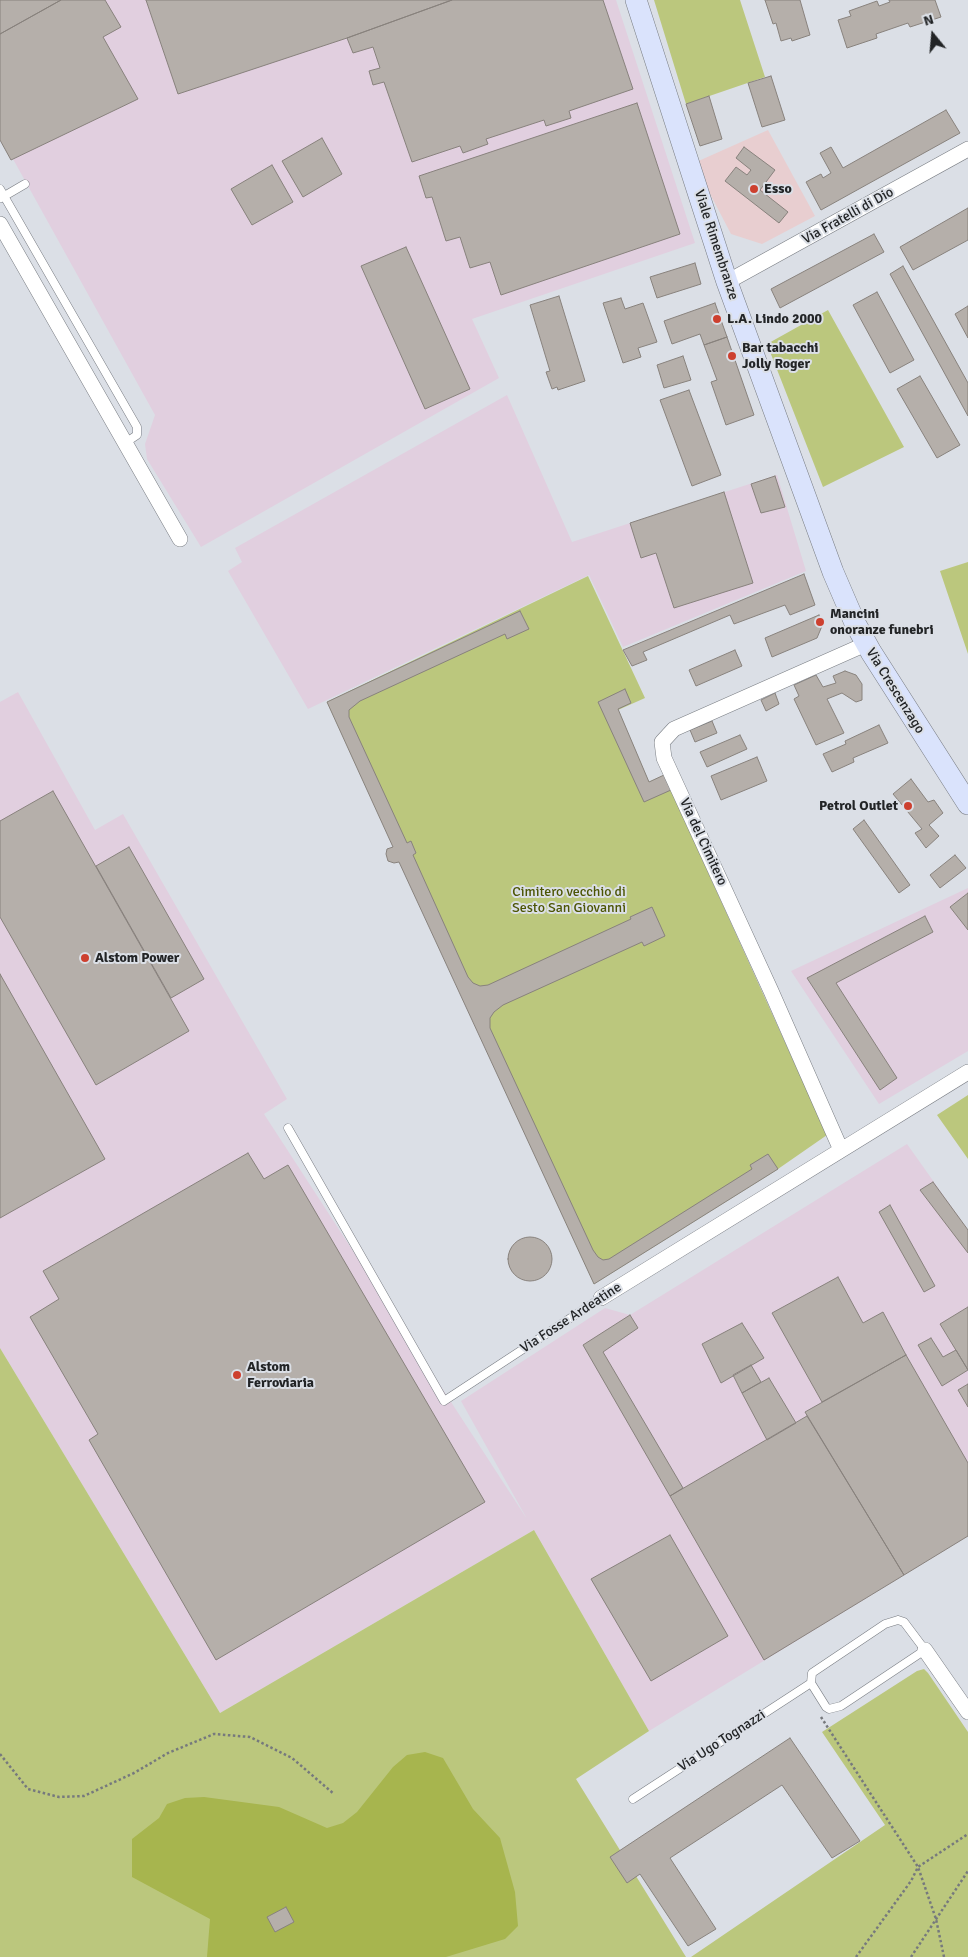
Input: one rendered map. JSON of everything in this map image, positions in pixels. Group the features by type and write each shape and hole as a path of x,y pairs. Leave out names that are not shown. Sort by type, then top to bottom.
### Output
{"street":[{"name":"Viale Rimembranze","path":"636,0 727,282 833,572"},
{"name":"Via Fratelli di Dio","path":"727,282 968,149"},
{"path":"0,224 180,539"},
{"name":"Via Crescenzago","path":"833,572 866,644 968,804"},
{"name":"Via del Cimitero","path":"842,1150 664,758 662,742 674,729 866,644"},
{"name":"Via Fosse Ardeatine","path":"601,1298 968,1072"},
{"name":"Via Ugo Tognazzi","path":"925,1650 968,1712"}],"lane":[{"path":"25,184 1,195 137,428 137,435 125,443"},
{"name":"Via Fosse Ardeatine","path":"288,1128 444,1401 601,1298"},
{"name":"Via Ugo Tognazzi","path":"633,1799 810,1683 811,1676 815,1670 891,1621 898,1620 904,1622 925,1650"},
{"path":"810,1683 829,1709 841,1706 925,1650"}],"path":[{"path":"829,1709 819,1716 918,1867 936,1919 944,1957"},
{"path":"0,1754 28,1789 59,1797 84,1796 134,1773 168,1753 214,1734 250,1737 292,1758 334,1794"},
{"path":"856,1957 911,1881 918,1867 968,1834"},
{"path":"911,1957 968,1871"}],"shaded area":[{"path":"0,0 616,0 695,243 472,319 499,378 201,547 147,459 145,444 155,415 13,159 11,160 0,140"},
{"name":"Esso","path":"768,130 815,216 762,244 731,234 694,163"},
{"path":"507,395 572,542 777,475 806,571 623,647 589,575 308,709 228,571 242,562 235,548"},
{"path":"18,692 95,830 123,814 287,1099 264,1114 527,1519 461,1401 605,1308 630,1315 907,1144 968,1230 968,1536 649,1731 534,1530 220,1713 0,1348 0,702"},
{"path":"968,888 968,1051 879,1104 791,971"}],"green space":[{"path":"654,0 740,0 765,77 686,104"},
{"path":"828,310 904,447 823,487 767,344"},
{"path":"968,562 968,654 940,571"},
{"name":"Cimitero vecchio di Sesto San Giovanni","path":"588,576 645,698 618,710 649,782 664,775 827,1135 778,1169 594,1284 327,702"},
{"path":"968,1095 968,1159 937,1115"},
{"path":"0,1348 220,1713 534,1530 649,1731 576,1779 686,1957 0,1957"},
{"path":"924,1669 968,1732 968,1957 691,1957 885,1825 822,1732 917,1671"},
{"path":"425,1752 443,1758 473,1809 500,1838 515,1892 518,1926 505,1939 446,1957 207,1957 210,1919 132,1877 132,1839 159,1818 167,1804 185,1798 204,1797 279,1807 327,1828 343,1823 357,1812 393,1767 407,1755"}],"building":[{"path":"0,0 61,0 0,34"},
{"path":"61,0 105,0 121,27 103,37 138,99 11,160 0,140 0,34"},
{"path":"146,0 452,0 347,38 178,94"},
{"path":"452,0 603,0 633,89 569,111 571,118 546,126 544,120 486,139 488,144 463,153 460,146 412,162 384,82 373,85 369,71 380,68 373,47 353,53 347,38"},
{"path":"765,0 800,0 810,35 792,41 791,38 781,41 776,23 773,24"},
{"path":"889,0 935,0 941,17 910,27 908,23 876,34 877,38 847,48 838,20 851,16 849,11 877,1 879,6 890,2"},
{"path":"771,76 785,120 762,127 748,83"},
{"path":"709,96 722,139 700,146 686,104"},
{"path":"637,103 680,234 501,295 490,262 470,268 460,237 446,241 432,197 426,198 419,176"},
{"path":"946,110 960,133 821,210 806,182 821,174 823,178 831,173 820,153 831,147 843,168"},
{"path":"322,138 342,174 303,197 282,161"},
{"path":"744,147 775,170 760,190 788,212 779,223 725,181 736,167 747,175 751,170 736,158"},
{"path":"272,165 293,202 252,225 231,189"},
{"path":"968,208 968,240 913,270 900,247"},
{"path":"874,234 884,252 780,308 771,289"},
{"path":"406,247 470,389 425,409 361,266"},
{"path":"695,263 701,284 657,298 650,277"},
{"path":"903,266 968,383 968,416 890,274"},
{"path":"877,292 914,360 890,373 853,305"},
{"path":"559,296 585,381 558,390 557,387 552,389 546,372 550,371 530,305"},
{"path":"621,298 625,309 643,303 657,342 638,348 641,357 623,363 603,303"},
{"path":"715,303 727,337 704,345 700,334 672,344 664,321"},
{"path":"968,306 968,338 955,314"},
{"path":"727,337 754,415 726,425 711,382 717,380 704,345"},
{"path":"683,356 691,380 664,388 657,365"},
{"path":"920,376 960,445 937,458 897,389"},
{"path":"689,390 721,475 692,486 660,400"},
{"path":"775,476 785,507 761,513 751,484"},
{"path":"724,492 753,583 674,608 656,553 641,558 630,523"},
{"path":"804,574 815,605 790,615 785,605 734,624 730,615 643,652 647,660 632,666 623,650"},
{"path":"520,611 529,629 507,639 505,634 360,701 349,710 349,717 407,843 411,841 416,853 413,855 468,977 473,983 480,986 488,985 631,919 630,917 652,907 665,936 644,946 642,942 503,1005 490,1018 490,1028 593,1250 603,1260 609,1259 752,1169 750,1165 768,1154 778,1169 594,1284 399,862 388,861 387,849 393,847 327,702"},
{"path":"819,615 822,626 817,638 772,657 765,638"},
{"path":"735,650 742,666 696,686 689,670"},
{"path":"845,671 856,675 862,684 862,700 856,702 842,693 827,699 844,733 816,745 794,699 799,696 794,685 816,675 823,687 836,683 833,676"},
{"path":"625,689 631,703 618,709 649,782 664,775 671,790 644,802 598,702"},
{"path":"775,693 779,704 766,711 761,700"},
{"path":"712,721 717,733 695,742 690,730"},
{"path":"879,725 888,743 853,758 854,762 832,772 823,754 846,744 845,741"},
{"path":"740,735 747,749 707,767 700,752"},
{"path":"757,757 767,781 721,800 711,776"},
{"path":"911,779 928,802 934,800 943,813 929,825 939,836 926,848 915,833 922,829 893,794"},
{"name":"Alstom Power","path":"53,791 189,1031 96,1085 0,917 0,821"},
{"path":"864,820 910,885 899,893 853,829"},
{"path":"129,847 204,979 171,998 96,866"},
{"path":"955,855 966,868 940,888 930,875"},
{"path":"968,893 968,930 950,907"},
{"path":"925,916 933,932 836,983 897,1078 880,1090 807,978"},
{"path":"0,974 105,1159 0,1218"},
{"name":"Alstom Ferroviaria","path":"248,1153 264,1179 288,1165 485,1502 216,1660 89,1440 98,1434 30,1317 59,1299 43,1271"},
{"path":"933,1182 968,1230 968,1253 920,1190"},
{"path":"890,1205 935,1286 924,1292 879,1212"},
{"path":"530,1237 542,1241 548,1247 552,1259 548,1271 542,1277 530,1281 518,1277 512,1271 508,1259 512,1247 518,1241"},
{"path":"838,1277 863,1323 883,1312 906,1355 822,1402 772,1313"},
{"path":"968,1307 968,1370 940,1324"},
{"path":"630,1315 638,1328 603,1352 683,1488 670,1496 583,1345"},
{"path":"742,1323 764,1358 721,1383 702,1344"},
{"path":"931,1338 943,1357 956,1350 968,1370 942,1386 918,1345"},
{"path":"906,1355 968,1463 968,1536 904,1575 805,1412"},
{"path":"751,1365 761,1382 742,1393 733,1375"},
{"path":"769,1378 796,1423 767,1440 742,1393"},
{"path":"968,1384 968,1407 958,1390"},
{"path":"807,1416 904,1575 764,1660 670,1496"},
{"path":"670,1535 728,1636 651,1681 591,1579"},
{"path":"790,1738 860,1841 832,1858 782,1785 670,1858 716,1929 688,1946 640,1874 627,1883 610,1857"},
{"path":"286,1907 294,1922 275,1932 267,1917"}],"place":[{"name":"Esso","path":"754,189"},
{"name":"L.A. Lindo 2000","path":"717,319"},
{"name":"Bar tabacchi Jolly Roger","path":"732,356"},
{"name":"Mancini onoranze funebri","path":"820,622"},
{"name":"Petrol Outlet","path":"908,806"},
{"name":"Alstom Power","path":"85,958"},
{"name":"Alstom Ferroviaria","path":"237,1375"}]}
